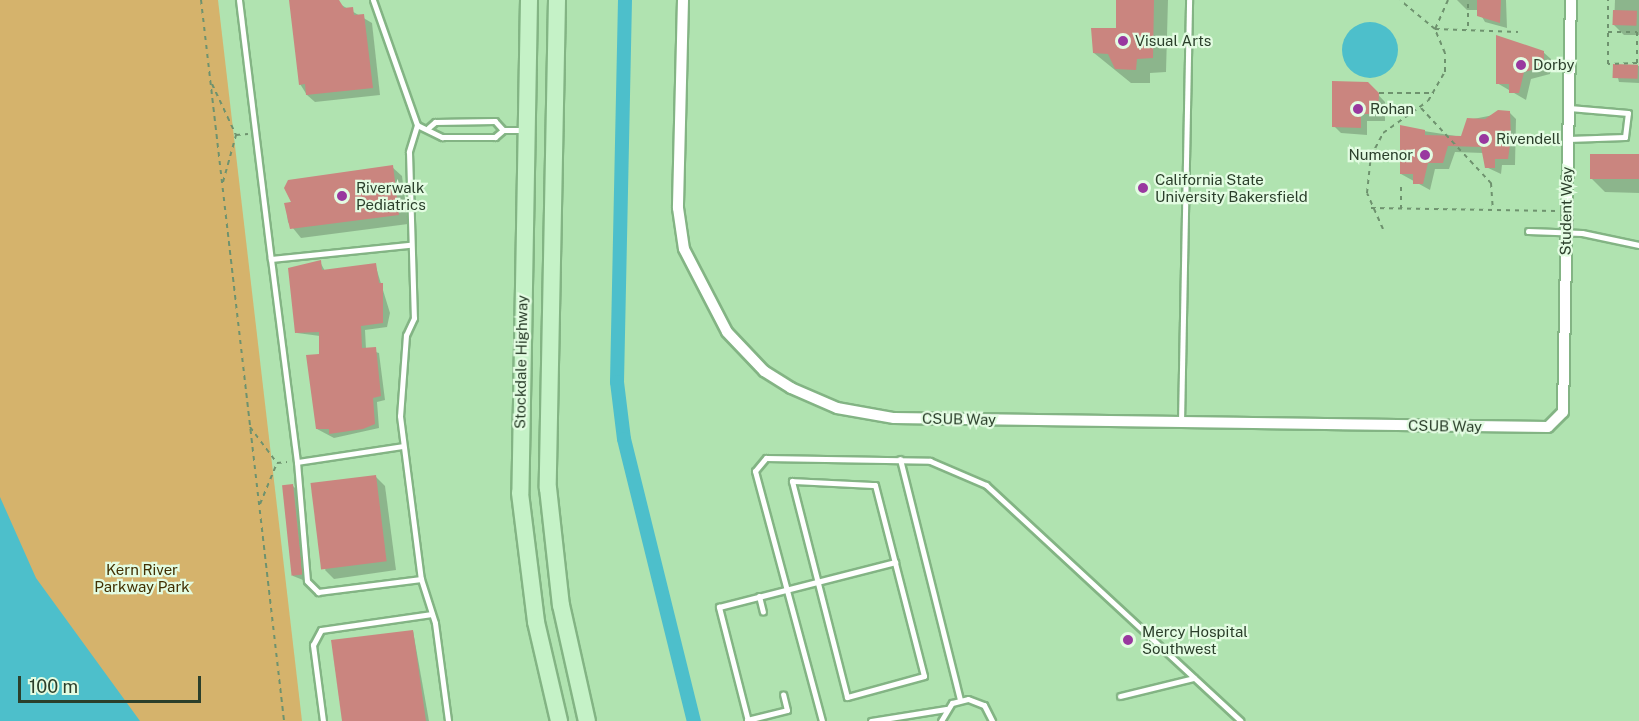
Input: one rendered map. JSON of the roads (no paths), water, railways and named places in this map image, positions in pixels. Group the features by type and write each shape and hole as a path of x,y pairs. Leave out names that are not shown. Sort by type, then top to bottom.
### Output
{"main road":[{"name":"Stockdale Highway","path":"529,0 520,494 536,622 559,721"},
{"name":"Stockdale Highway","path":"557,0 548,488 561,606 587,721"}],"street":[{"name":"CSUB Way","path":"683,0 678,208 684,249 710,308 764,371 816,400 869,416 1548,427 1559,422"},
{"name":"Student Way","path":"1559,422 1566,231 1570,0"}],"lane":[{"path":"239,0 297,462 310,589 421,579"},
{"path":"373,0 417,125 409,152 410,245 414,318 406,335 403,446 421,579 432,614 448,721"},
{"path":"1181,422 1189,0"},
{"path":"1568,139 1623,138 1628,133 1624,109 1569,108"},
{"path":"428,128 435,122 495,121 503,130"},
{"path":"417,125 428,128 442,137 495,137 503,130 526,129"},
{"path":"1528,231 1566,231 1639,245"},
{"path":"271,259 410,245"},
{"path":"297,462 403,446"},
{"path":"900,459 960,699"},
{"path":"822,721 755,471 758,462 900,459 955,468 986,485 1241,721"},
{"path":"792,482 874,485 895,562 924,676 847,696 792,482"},
{"path":"783,694 787,710 748,721 719,607 895,562"},
{"path":"759,597 763,612"},
{"path":"323,721 313,645 321,630 432,614"},
{"path":"1120,696 1194,678"},
{"path":"871,721 946,709 960,699 984,705 992,721"},
{"path":"941,721 946,709"}],"water":[{"path":"1364,22 1376,22 1390,30 1398,44 1396,61 1390,70 1376,78 1364,78 1347,66 1342,56 1342,44 1354,27"},
{"path":"0,497 36,578 140,721 0,721"}],"waterway":[{"path":"625,0 617,382 624,439 694,721"}],"place":[{"name":"Visual Arts","path":"1123,41"},
{"name":"Dorby","path":"1521,65"},
{"name":"Rohan","path":"1358,109"},
{"name":"Rivendell","path":"1484,139"},
{"name":"Numenor","path":"1425,155"},
{"name":"California State University Bakersfield","path":"1143,188"},
{"name":"Riverwalk Pediatrics","path":"342,196"},
{"name":"Mercy Hospital Southwest","path":"1128,640"}],"park label":[{"name":"Kern River Parkway Park","path":"142,578"}]}
